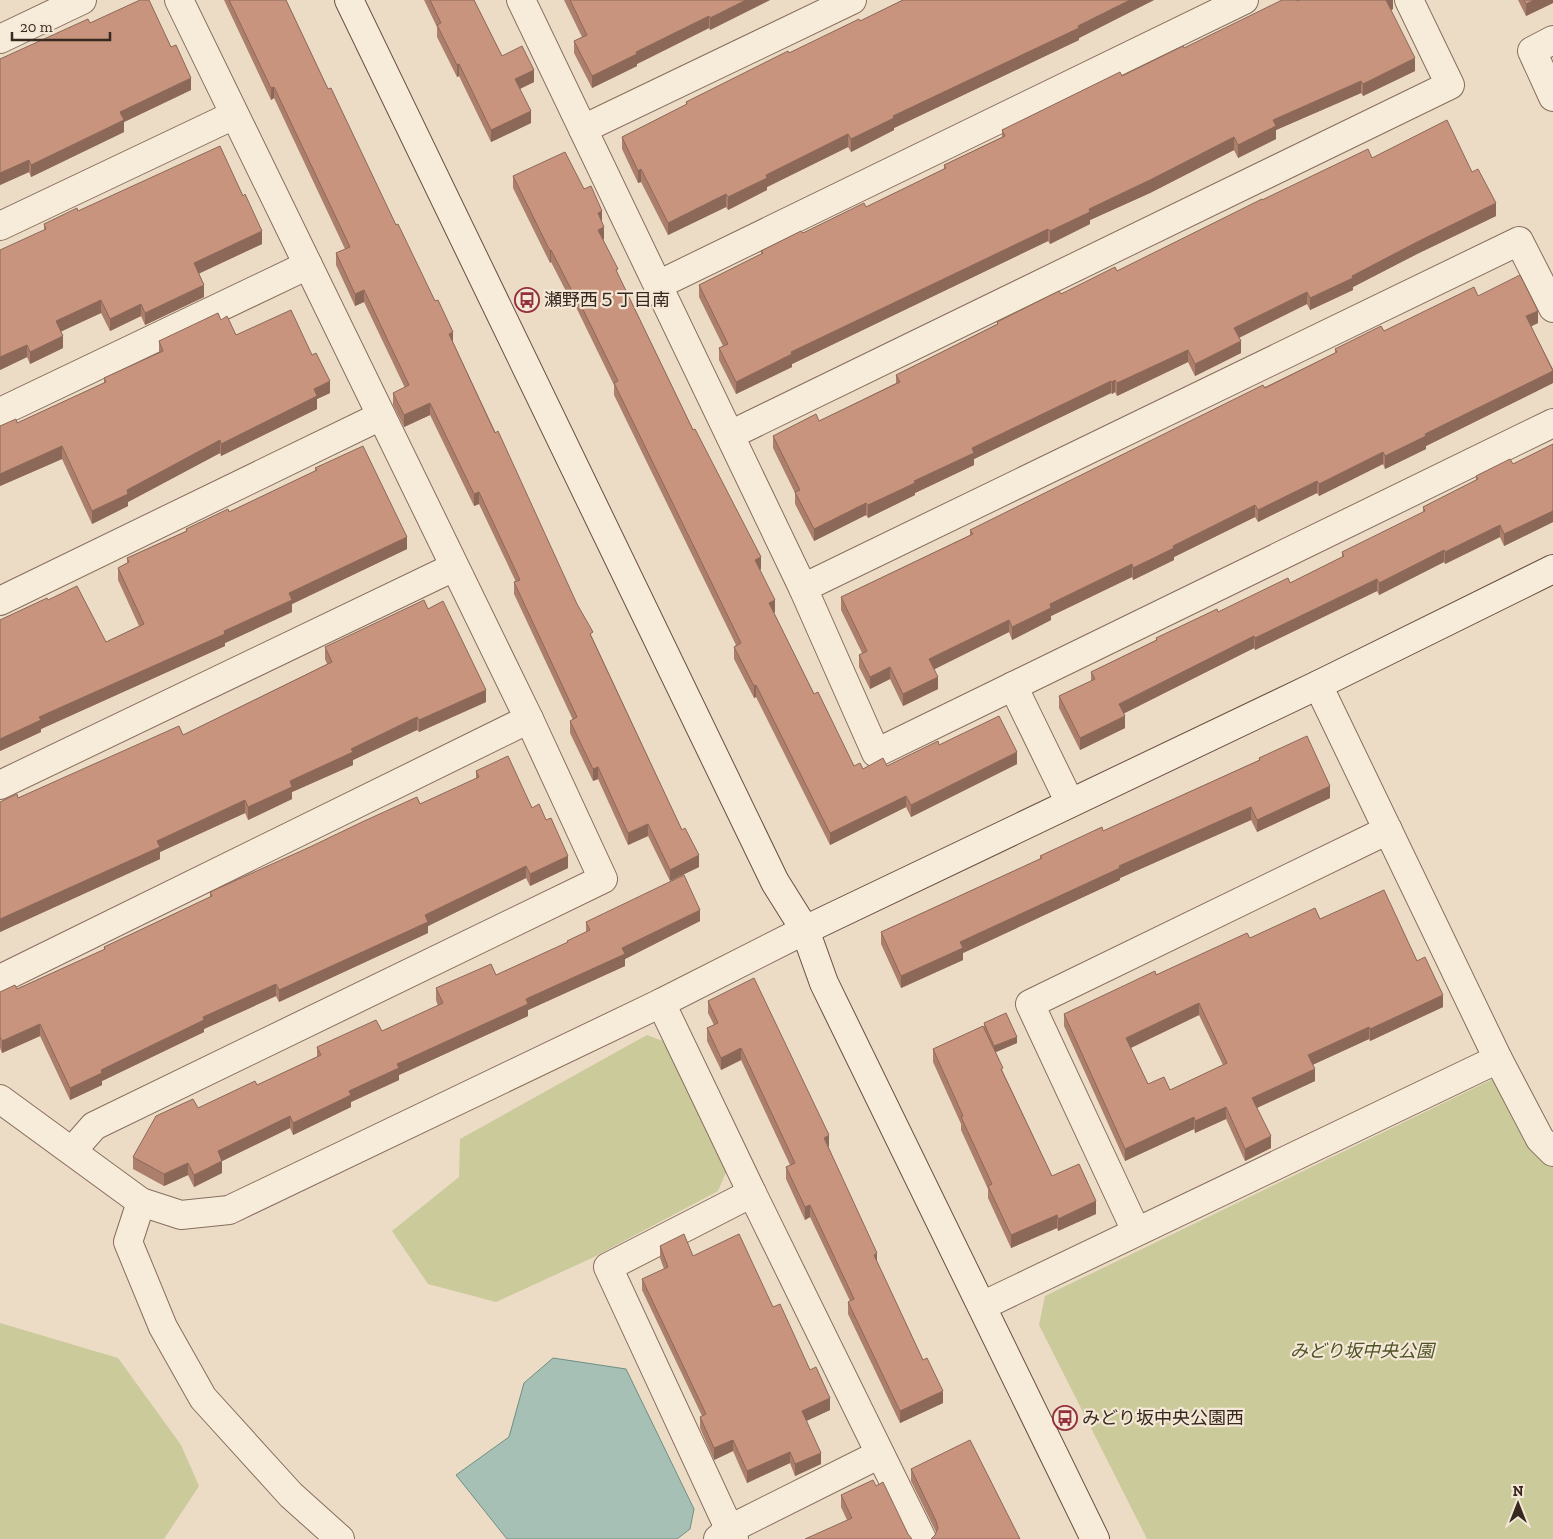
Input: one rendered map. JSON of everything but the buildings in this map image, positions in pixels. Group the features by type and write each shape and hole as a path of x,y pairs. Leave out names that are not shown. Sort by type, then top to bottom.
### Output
{"street":[{"path":"0,39 82,0"},
{"path":"72,1151 94,1126 603,879 529,719 179,0"},
{"path":"349,0 775,882 805,930 824,983 1095,1539"},
{"path":"521,0 803,588 876,753 1553,423"},
{"path":"583,129 852,0"},
{"path":"658,285 1244,0"},
{"path":"730,435 1450,85 1409,0"},
{"path":"1553,40 1532,51 1553,97"},
{"path":"0,226 234,115"},
{"path":"803,588 1519,241 1553,308"},
{"path":"0,412 308,265"},
{"path":"0,601 381,416"},
{"path":"0,785 454,567"},
{"path":"0,1099 141,1202 181,1215 229,1210 661,1003 805,930 1318,685 1553,570"},
{"path":"1318,685 1498,1059 1540,1140 1553,1152"},
{"path":"1013,686 1070,803"},
{"path":"0,979 529,719"},
{"path":"1136,1231 1030,1004 1388,830"},
{"path":"661,1003 922,1539"},
{"path":"982,1306 1498,1059"},
{"path":"752,1193 608,1267 727,1536 880,1454"},
{"path":"141,1202 128,1242 163,1327 203,1398 291,1495 340,1539"}],"green space":[{"path":"647,1035 663,1041 727,1170 718,1191 592,1258 496,1302 428,1284 392,1231 459,1177 460,1139"},
{"name":"みどり坂中央公園","path":"1493,1079 1553,1163 1553,1539 1147,1539 1039,1325 1045,1296"},
{"path":"0,1323 118,1358 181,1445 199,1486 164,1539 0,1539"}],"shaded area":[{"path":"553,1358 626,1369 694,1509 690,1529 677,1539 507,1539 456,1475 509,1437 524,1383"}],"place":[{"name":"瀬野西５丁目南","path":"527,300"},
{"name":"みどり坂中央公園西","path":"1065,1418"}]}
